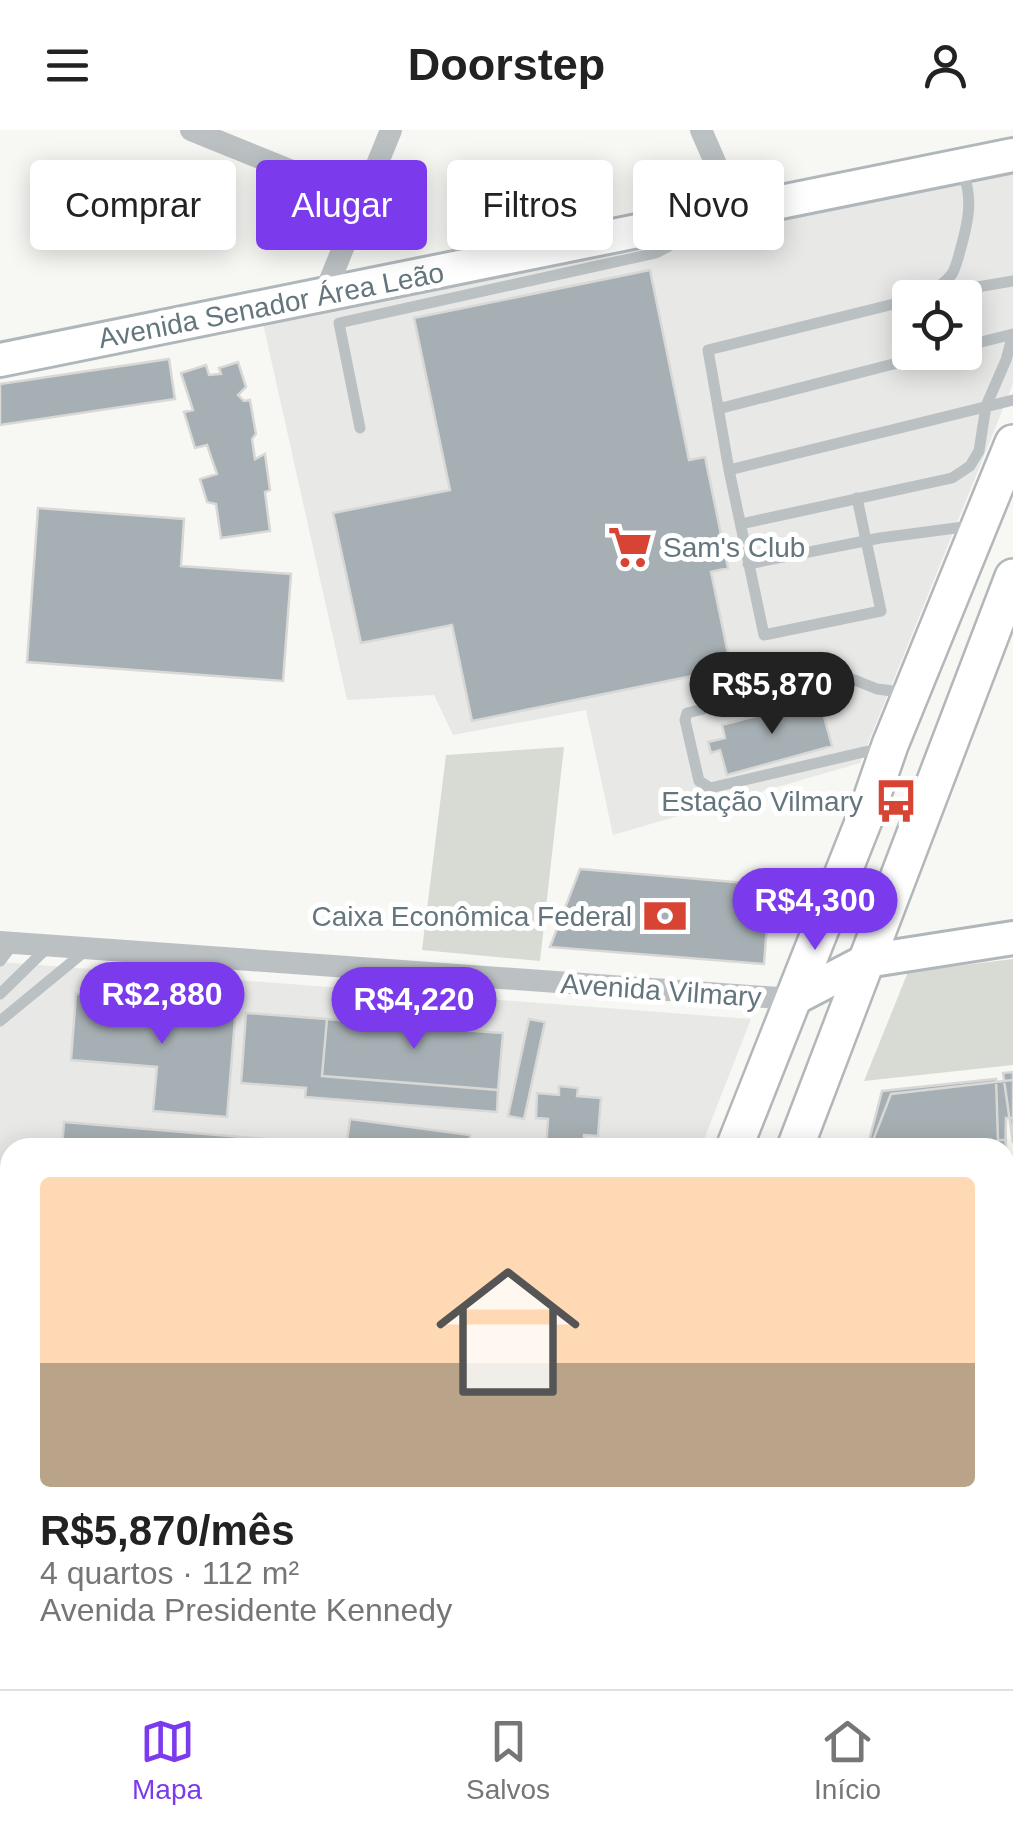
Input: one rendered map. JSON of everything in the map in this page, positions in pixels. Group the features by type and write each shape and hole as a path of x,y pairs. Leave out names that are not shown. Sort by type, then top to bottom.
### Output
{"main road":[{"path":"738,1138 1013,443"},
{"path":"798,1138 1004,625 1013,577"}],"street":[{"path":"191,130 264,160"},
{"path":"378,160 391,130"},
{"path":"701,130 714,160"},
{"name":"Avenida Senador Área Leão","path":"784,201 1013,155"},
{"name":"Avenida Senador Área Leão","path":"0,360 633,231"},
{"path":"324,294 341,250"},
{"name":"Avenida Vilmary","path":"5,949 49,946 793,1000 866,961 1013,938"}],"lane":[{"path":"946,280 954,271 970,215 968,185 960,166"},
{"path":"360,428 339,322 662,250"},
{"path":"982,287 1013,281"},
{"path":"856,498 881,611 764,635 708,350 892,304"},
{"path":"741,524 952,478 970,466 979,451 986,406 1013,333 982,341"},
{"path":"718,409 892,364"},
{"path":"729,470 1013,400"},
{"path":"748,564 864,541 981,525"},
{"path":"890,746 710,788 699,781 685,720 688,713 831,677 912,693"},
{"path":"0,994 49,946"},
{"path":"0,1021 88,949"}],"shaded area":[{"name":"Sam's Club","path":"1013,169 1013,384 860,763 613,835 586,710 453,735 434,695 347,700 262,319 633,245 633,250 784,250 784,215"},
{"path":"564,747 540,961 422,950 446,755"},
{"path":"1013,959 1013,1065 864,1081 908,972"},
{"path":"0,962 751,1019 705,1138 0,1138"}],"building":[{"path":"650,270 689,460 705,457 728,568 711,572 731,668 472,721 452,625 361,643 333,513 450,490 414,318"},
{"path":"169,359 175,399 0,425 0,384"},
{"path":"238,362 246,387 238,395 244,401 250,400 256,434 252,439 255,459 265,454 270,531 221,538 216,504 207,502 200,479 217,474 207,445 195,448 184,412 193,410 181,373 206,365 209,375 221,374 219,368"},
{"path":"38,508 184,519 181,566 291,574 283,681 27,662"},
{"path":"815,700 832,746 727,775 720,750 711,753 708,742 725,738 722,725"},
{"name":"Caixa Econômica Federal","path":"580,869 770,885 764,964 550,947"},
{"path":"76,994 236,1007 227,1117 153,1111 157,1067 71,1060"},
{"path":"418,1006 449,1008 447,1029 503,1033 498,1090 322,1076 327,1019 417,1027"},
{"path":"246,1013 327,1019 322,1076 498,1090 497,1112 305,1097 306,1088 241,1083"},
{"path":"529,1019 545,1022 524,1119 508,1116"},
{"path":"1013,1072 1013,1138 1012,1138 1003,1073"},
{"path":"996,1079 998,1138 870,1138 882,1091"},
{"path":"1013,1080 1013,1118 1006,1118 1006,1138 874,1138 891,1094"},
{"path":"559,1086 578,1088 577,1096 601,1098 598,1136 547,1138 548,1119 536,1118 537,1093 559,1095"},
{"path":"350,1119 470,1135 470,1138 347,1138"},
{"path":"64,1122 253,1138 63,1138"}],"place":[{"name":"Sam's Club","path":"630,547"},
{"name":"Estação Vilmary","path":"896,801"},
{"name":"Caixa Econômica Federal","path":"665,916"}]}
